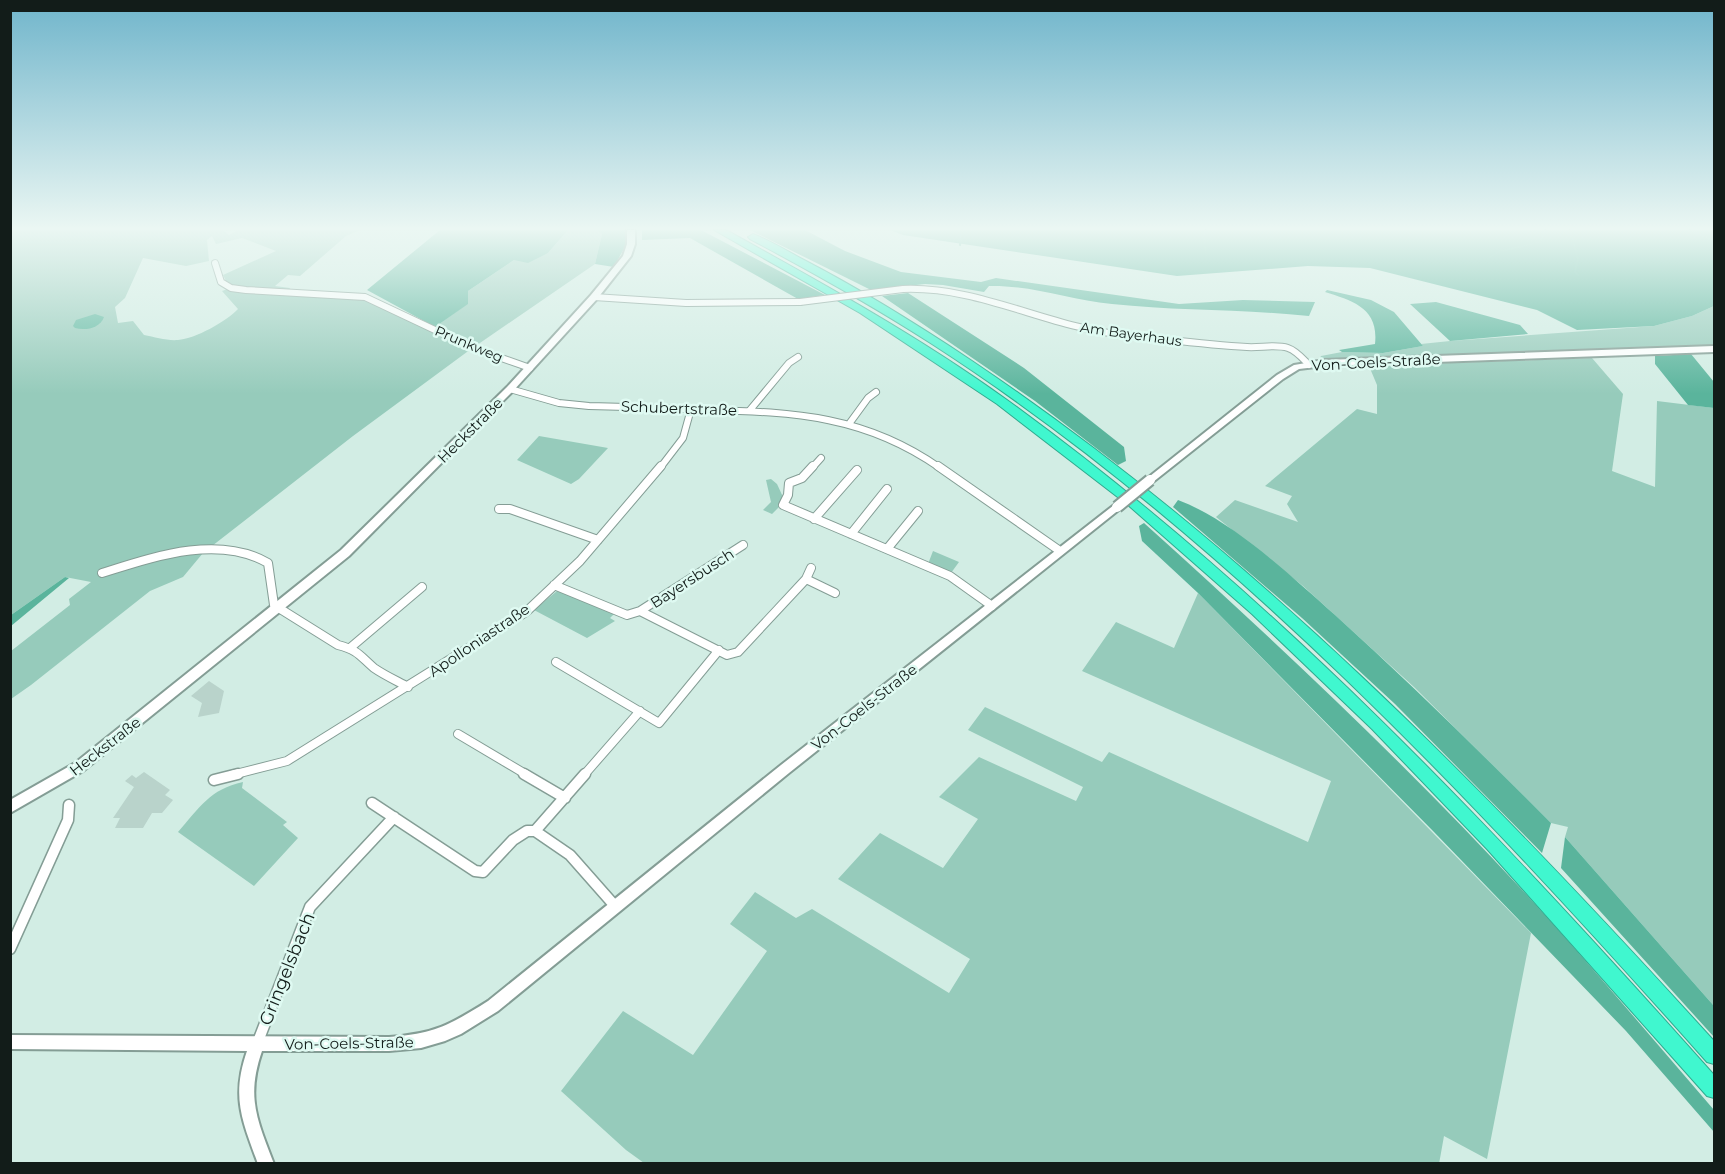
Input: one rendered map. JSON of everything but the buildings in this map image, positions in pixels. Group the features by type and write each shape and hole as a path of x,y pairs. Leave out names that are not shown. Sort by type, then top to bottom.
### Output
{"highway":[{"path":"824,285 909,338 1036,426 1149,516 1277,627 1419,765 1592,949 1714,1089"},
{"path":"843,285 922,333 1047,418 1172,517 1293,621 1436,758 1608,936 1714,1055"}],"main road":[{"name":"Heckstraße","path":"10,807 79,766 345,553 375,526 510,389 604,285"},
{"name":"Von-Coels-Straße","path":"10,1042 408,1043 426,1041 450,1034 493,1006 615,906 1280,376 1297,367 1309,365 1714,349"},
{"path":"257,1044 247,1069 244,1094 246,1108 266,1164"}],"street":[{"name":"Prunkweg","path":"223,285 252,292 347,293 365,297 473,348 530,368"},
{"name":"Am Bayerhaus","path":"594,297 675,303 800,302 926,288 960,292 1034,315 1112,334 1247,347 1286,347 1295,351 1309,365"},
{"path":"750,410 789,363 798,357"},
{"name":"Schubertstraße","path":"510,389 559,403 691,410 750,410 806,415 849,424 880,434 916,451 1060,551"},
{"path":"849,424 868,398 876,392"},
{"name":"Apolloniastraße","path":"214,780 287,761 526,612 598,540 683,438 691,410"},
{"path":"821,458 802,478 789,483 788,495 783,505 950,576 992,606"},
{"path":"814,519 856,470"},
{"path":"851,534 887,489"},
{"path":"499,508 510,509 598,540"},
{"path":"887,549 918,511"},
{"name":"Bayersbusch","path":"640,611 743,545"},
{"path":"102,573 166,555 215,549 247,551 261,556 268,563 273,605 338,645 350,648 369,660 373,667 408,687"},
{"path":"554,585 627,615 640,611 728,655 738,652 806,579 811,568"},
{"path":"806,579 835,593"},
{"path":"350,648 422,587"},
{"path":"556,662 659,723 718,650"},
{"path":"535,831 640,711"},
{"path":"458,734 565,798"},
{"path":"372,803 476,871 483,872 491,867 519,835 528,830 535,831 566,849 582,863 615,906"},
{"path":"11,947 68,820 69,805"},
{"name":"Gringelsbach","path":"257,1044 309,907 394,817"}],"shaded area":[{"path":"11,285 131,285 125,298 115,307 118,323 133,321 144,335 178,340 202,333 219,324 238,309 222,291 233,287 230,285 276,285 275,286 290,288 286,295 347,295 368,301 471,349 353,436 203,553 183,577 150,591 11,699 11,651 70,605 69,599 91,582 65,577 11,615"},
{"path":"373,285 477,285 468,291 468,304 435,327 367,290"},
{"path":"477,285 565,285 477,345 435,327 467,304 468,291"},
{"path":"773,285 806,285 825,295 798,299"},
{"path":"860,285 918,285 871,290"},
{"path":"939,285 1044,285 1179,304 1243,300 1315,302 1309,316 1112,304 1005,286 989,286 984,292"},
{"path":"1437,285 1714,285 1714,306 1692,316 1654,326 1577,330 1537,310"},
{"path":"1327,290 1371,300 1394,312 1423,346 1383,353 1342,352 1339,350 1375,344 1373,322 1362,308 1325,292"},
{"path":"908,293 1024,368 1124,447 1126,461 1118,465 1035,401 882,296"},
{"path":"1436,302 1520,325 1528,334 1450,341 1410,304"},
{"path":"1714,306 1714,345 1319,360 1321,356 1342,352 1383,353 1423,346 1421,344 1450,341 1654,326 1692,316"},
{"path":"95,314 104,317 96,326 84,329 73,326 76,320"},
{"path":"1691,354 1714,382 1714,408 1688,405 1655,364 1655,356"},
{"path":"1592,358 1623,394 1612,471 1655,487 1657,401 1714,408 1714,1006 1565,837 1568,827 1551,823 1414,687 1303,586 1216,517 1235,500 1298,522 1287,504 1292,496 1265,486 1357,409 1377,414 1377,385 1369,366"},
{"path":"539,436 608,448 579,479 571,484 517,460"},
{"path":"771,479 777,484 783,497 779,507 772,514 763,510 771,502 766,480"},
{"path":"1178,500 1219,521 1260,550 1300,583 1444,718 1551,823 1542,853 1395,704 1302,618 1173,507"},
{"path":"1144,523 1338,703 1524,892 1714,1110 1714,1132 1626,1031 1434,832 1198,593 1142,541 1139,526"},
{"path":"933,551 959,562 951,573 928,564"},
{"path":"65,577 69,578 11,626 11,615"},
{"path":"557,591 615,613 610,618 615,621 587,638 534,610"},
{"path":"1198,593 1531,933 1487,1159 1444,1136 1439,1164 644,1163 626,1150 561,1091 623,1011 693,1055 767,951 730,924 755,892 796,918 812,909 949,993 970,959 838,879 880,833 943,868 978,819 939,797 979,757 1076,801 1083,787 968,730 985,707 1102,762 1109,752 1308,842 1331,781 1082,671 1116,622 1174,648"},
{"path":"243,782 242,788 287,822 283,825 298,838 254,886 178,832 199,807 213,795 222,789"},
{"path":"1565,837 1714,1006 1714,1037 1561,868"}]}
